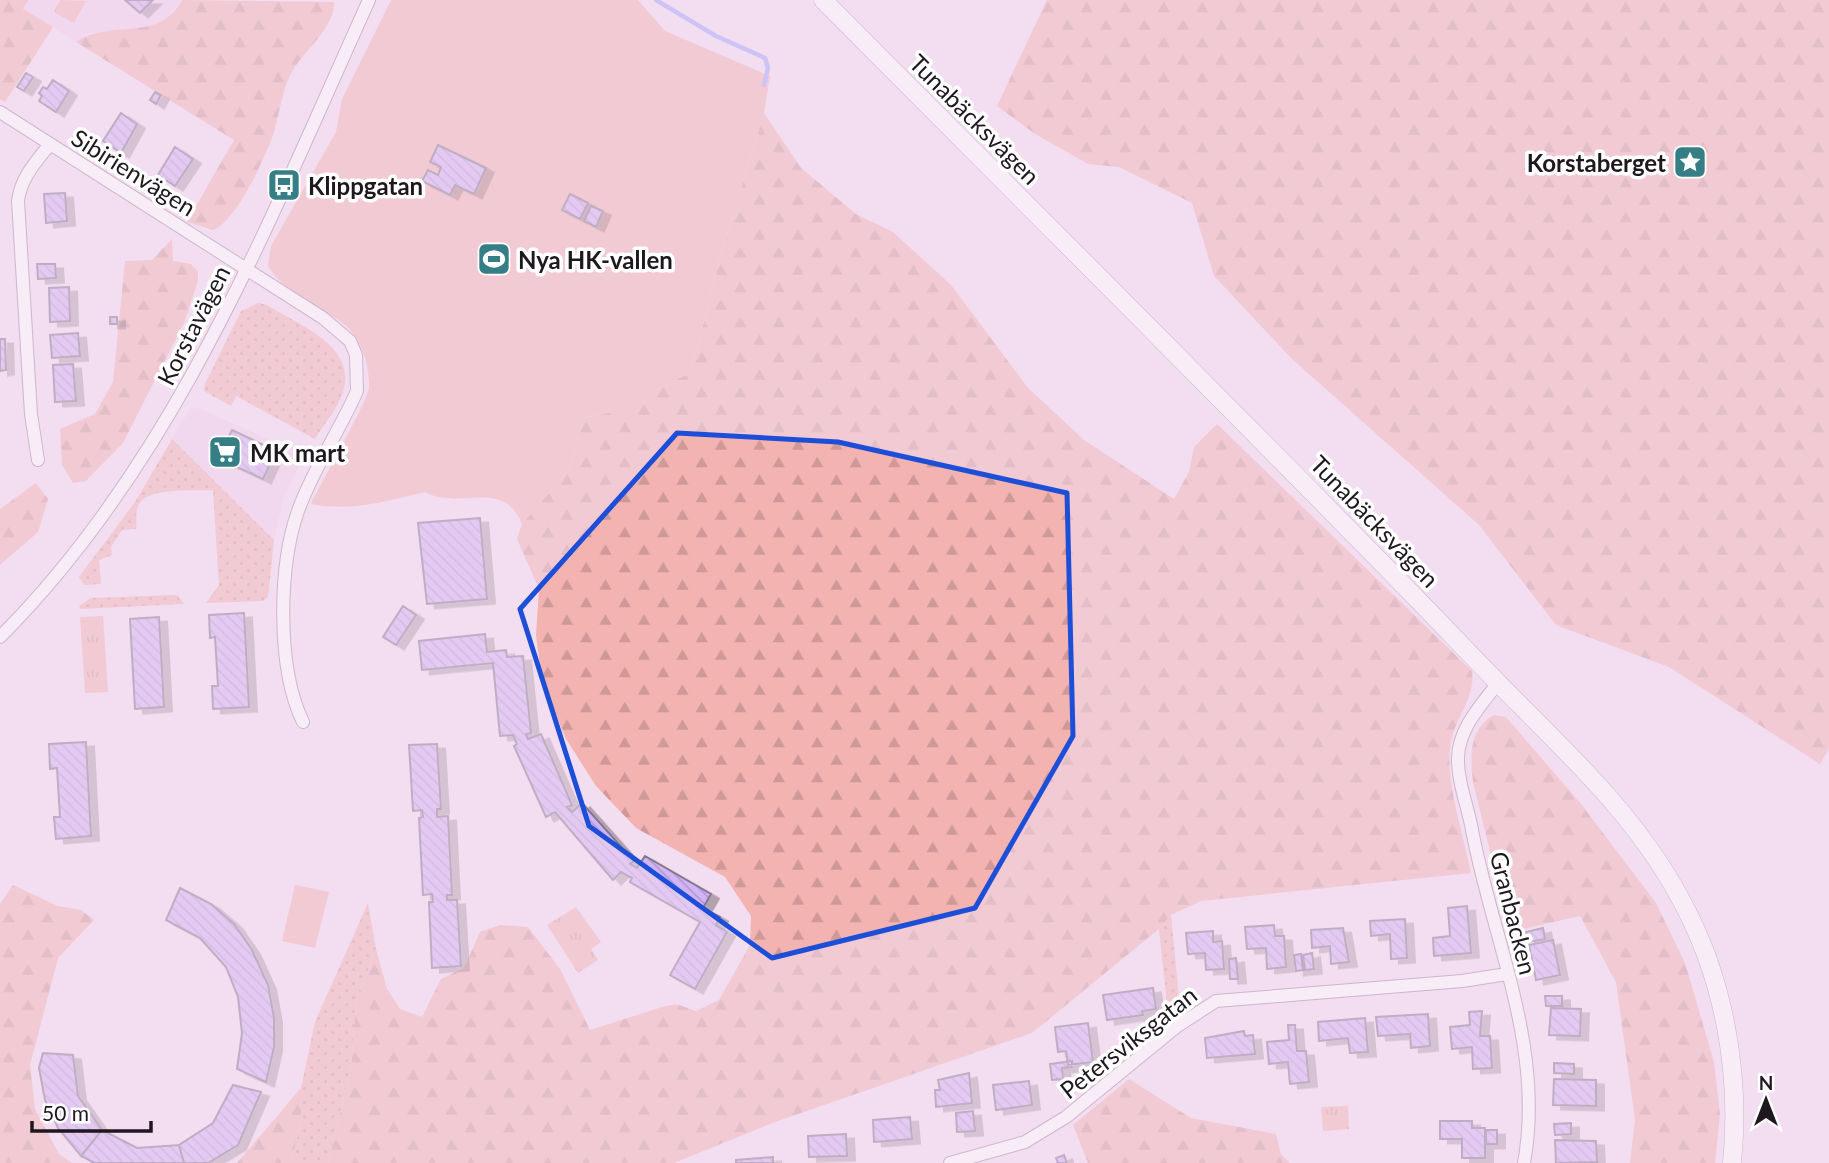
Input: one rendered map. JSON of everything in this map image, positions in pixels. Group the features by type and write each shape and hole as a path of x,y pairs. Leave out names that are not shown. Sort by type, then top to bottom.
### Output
{"street":[{"name":"Tunabäcksvägen","path":"823,0 1286,464 1603,790 1639,832 1680,897 1702,943 1724,1022 1737,1117 1732,1163"},
{"name":"Korstavägen","path":"0,638 5,624 53,580 129,481 183,390 246,267 367,1"},
{"name":"Sibirienvägen","path":"0,112 246,267"},
{"path":"38,460 31,414 18,201 20,187 27,173 50,144"},
{"path":"246,267 323,318 350,341 359,372 357,391 347,415 297,513 286,565 287,652 293,701 303,722"},
{"name":"Granbacken","path":"1498,683 1462,736 1458,757 1480,871 1525,1038 1531,1087 1530,1132 1524,1163"},
{"name":"Petersviksgatan","path":"950,1163 1024,1142 1066,1117 1176,1027 1216,1001 1462,981 1507,974"}],"highlighted area":[{"path":"677,433 838,442 1067,493 1073,736 975,908 772,958 589,826 520,609"}],"shaded area":[{"path":"28,0 182,0 165,21 148,29 89,33 76,42 23,9"},
{"path":"191,408 200,409 304,455 283,499 274,540 172,439"}],"green space":[{"path":"0,0 28,0 23,9 53,27 5,102 0,99"},
{"path":"60,0 86,1 74,23 54,12"},
{"path":"182,0 334,2 325,29 289,77 274,132 249,187 231,215 213,230 187,222 234,140 76,42 89,35 161,22"},
{"name":"Nya HK-vallen","path":"391,0 638,0 665,31 770,76 764,113 722,251 691,372 613,412 583,418 570,469 522,524 514,510 504,502 492,498 438,497 425,492 354,506 311,504 367,396 368,369 358,342 347,327 291,290 275,275 268,266 271,246 336,132 342,99"},
{"path":"1047,0 1829,0 1829,749 1820,764 1669,667 1556,625 1479,525 1292,359 1214,276 1192,203 1119,167 1088,164 1035,134 997,106"},
{"path":"764,113 801,168 856,214 893,232 951,285 1028,388 1084,440 1174,499 1189,472 1194,447 1217,424 1472,671 1471,691 1455,729 1449,763 1453,794 1471,873 1201,901 1171,915 1159,929 1032,1033 775,1122 674,1163 328,1163 351,1068 356,1001 376,949 387,989 400,1009 422,1017 441,979 464,968 480,932 500,925 528,927 560,969 590,1030 662,1007 676,1004 696,1011 719,1000 750,945 751,916 725,877 636,828 596,786 566,739 542,682 536,635 539,589 517,539 522,524 570,469 583,418 613,412 691,372 722,251"},
{"path":"172,239 173,261 191,264 198,271 198,281 184,323 123,443 86,481 73,483 62,465 60,429 95,414 113,382 125,261 152,260"},
{"path":"258,303 267,305 322,338 342,362 345,376 341,398 315,439 236,396 231,406 204,391 241,311"},
{"path":"172,439 274,540 268,597 263,601 206,603 219,585 213,490 160,493 142,500 137,509 136,529 122,530 111,547 112,555 99,560 101,584 84,585 79,577 135,502"},
{"path":"36,483 48,499 38,532 0,565 0,509"},
{"path":"177,595 184,604 81,609 79,606 91,598"},
{"path":"103,616 108,692 85,693 80,617"},
{"path":"1494,715 1506,717 1581,804 1656,903 1685,963 1714,1062 1720,1114 1715,1163 1630,1163 1635,1120 1616,982 1580,916 1510,932 1472,772 1476,735"},
{"path":"13,885 58,906 81,910 94,920 58,958 30,1065 35,1109 59,1154 72,1163 0,1163 0,904"},
{"path":"295,885 329,892 315,948 282,941"},
{"path":"368,903 376,949 356,1001 351,1068 328,1163 291,1163 301,1122 301,1088 315,1022"},
{"path":"576,907 601,942 591,949 598,960 578,973 547,925"},
{"path":"1171,915 1180,1008 1168,1014 1159,929"},
{"path":"1129,1079 1191,1118 1276,1134 1281,1154 1290,1163 1088,1163 1073,1125"},
{"path":"301,1088 301,1122 291,1163 237,1163"},
{"path":"1348,1106 1349,1129 1323,1131 1321,1107"}],"building":[{"path":"125,0 153,0 140,13"},
{"path":"26,73 33,77 24,91 17,87"},
{"path":"53,80 69,91 56,112 39,101 42,96 39,93 43,87 47,89"},
{"path":"155,92 161,95 156,104 150,100"},
{"path":"121,113 137,124 121,153 103,141"},
{"path":"438,145 486,168 474,194 455,185 450,195 422,181 428,170 438,175 441,167 430,162"},
{"path":"175,147 193,159 175,186 158,175"},
{"path":"65,193 67,221 46,223 44,194"},
{"path":"570,194 588,203 580,219 562,210"},
{"path":"591,206 603,211 596,227 584,221"},
{"path":"37,264 55,264 56,278 38,279"},
{"path":"69,287 70,321 50,322 49,288"},
{"path":"110,317 117,317 117,324 110,324"},
{"path":"78,333 80,356 52,358 50,335"},
{"path":"0,339 5,339 6,370 0,371"},
{"path":"73,364 76,401 55,402 53,365"},
{"path":"232,430 276,451 263,479 218,458"},
{"path":"216,443 224,446 218,458 211,454"},
{"path":"480,518 487,599 427,604 418,523"},
{"path":"403,606 416,615 396,645 383,637"},
{"path":"244,613 249,707 213,709 212,686 218,686 215,637 210,638 209,615"},
{"path":"159,617 164,707 135,709 130,619"},
{"path":"485,634 487,652 506,650 507,657 523,656 531,733 526,734 528,739 541,734 572,805 567,807 572,812 582,803 634,861 630,864 637,868 645,856 711,894 703,908 720,917 716,925 727,932 695,989 670,975 700,922 630,882 632,878 621,872 613,880 555,812 546,817 514,746 517,744 513,735 500,736 493,663 422,670 419,641"},
{"path":"86,742 91,836 56,839 54,817 60,817 57,768 50,769 49,744"},
{"path":"437,744 441,809 437,809 437,817 448,816 452,895 447,895 447,900 457,900 461,966 432,968 429,902 433,902 432,894 423,895 419,818 423,817 422,810 413,811 409,745"},
{"path":"180,888 211,904 234,924 252,950 268,985 274,1018 274,1047 266,1082 237,1069 242,1033 238,997 226,967 200,938 166,920"},
{"path":"1467,906 1471,953 1434,956 1433,938 1450,936 1448,908"},
{"path":"1405,919 1407,958 1391,959 1390,934 1371,936 1370,921"},
{"path":"1274,925 1275,936 1284,936 1286,967 1267,969 1266,948 1247,949 1245,927"},
{"path":"1343,928 1349,962 1331,964 1330,946 1312,948 1311,930"},
{"path":"1543,928 1545,939 1528,942 1526,932"},
{"path":"1213,931 1213,942 1222,941 1224,969 1206,970 1205,953 1188,954 1186,933"},
{"path":"1553,940 1560,975 1536,980 1529,945"},
{"path":"1312,953 1314,969 1305,970 1303,955"},
{"path":"1301,954 1303,970 1296,971 1294,955"},
{"path":"1236,958 1238,979 1230,979 1229,959"},
{"path":"1153,988 1156,1009 1142,1011 1143,1015 1107,1020 1103,995"},
{"path":"1545,996 1562,996 1562,1006 1546,1006"},
{"path":"1551,1008 1581,1009 1580,1036 1549,1035"},
{"path":"1482,1011 1480,1036 1490,1036 1492,1068 1473,1069 1472,1047 1452,1049 1450,1027 1470,1025 1469,1012"},
{"path":"1428,1014 1430,1046 1411,1048 1410,1034 1378,1036 1376,1017"},
{"path":"1365,1018 1368,1052 1350,1053 1348,1038 1319,1041 1318,1022"},
{"path":"1088,1023 1093,1062 1068,1065 1066,1051 1058,1052 1055,1027"},
{"path":"1288,1025 1295,1025 1297,1051 1306,1051 1309,1082 1290,1084 1288,1062 1269,1064 1267,1042 1289,1040"},
{"path":"1244,1031 1245,1036 1253,1035 1255,1054 1207,1058 1205,1038"},
{"path":"43,1053 73,1055 78,1096 102,1130 81,1156 58,1128 45,1100 39,1068"},
{"path":"1072,1061 1072,1067 1062,1068 1063,1079 1052,1080 1050,1064"},
{"path":"1554,1063 1574,1064 1574,1074 1554,1073"},
{"path":"969,1073 972,1103 936,1107 935,1090 940,1090 938,1080"},
{"path":"1554,1079 1596,1080 1596,1106 1553,1105"},
{"path":"1029,1081 1032,1105 996,1110 993,1085"},
{"path":"233,1085 261,1092 238,1145 208,1163 184,1163 179,1145 213,1123"},
{"path":"973,1111 975,1131 957,1132 956,1113"},
{"path":"910,1117 912,1139 874,1142 873,1120"},
{"path":"1440,1121 1472,1121 1472,1128 1485,1128 1485,1158 1462,1158 1462,1139 1440,1139"},
{"path":"1571,1123 1571,1134 1555,1135 1554,1124"},
{"path":"102,1130 137,1148 179,1145 184,1163 95,1163 81,1156"},
{"path":"1486,1130 1497,1130 1497,1144 1486,1144"},
{"path":"846,1134 847,1156 809,1157 808,1136"},
{"path":"1555,1140 1596,1141 1597,1162 1556,1163"},
{"path":"1064,1155 1067,1163 1058,1163 1056,1158"},
{"path":"773,1157 773,1163 736,1163 736,1160"}],"waterway":[{"path":"656,0 716,36 765,58 768,68 764,85"}],"place":[{"name":"Korstaberget","path":"1690,162"},
{"name":"Klippgatan","path":"284,185"},
{"name":"Nya HK-vallen","path":"494,259"},
{"name":"MK mart","path":"225,452"}]}
